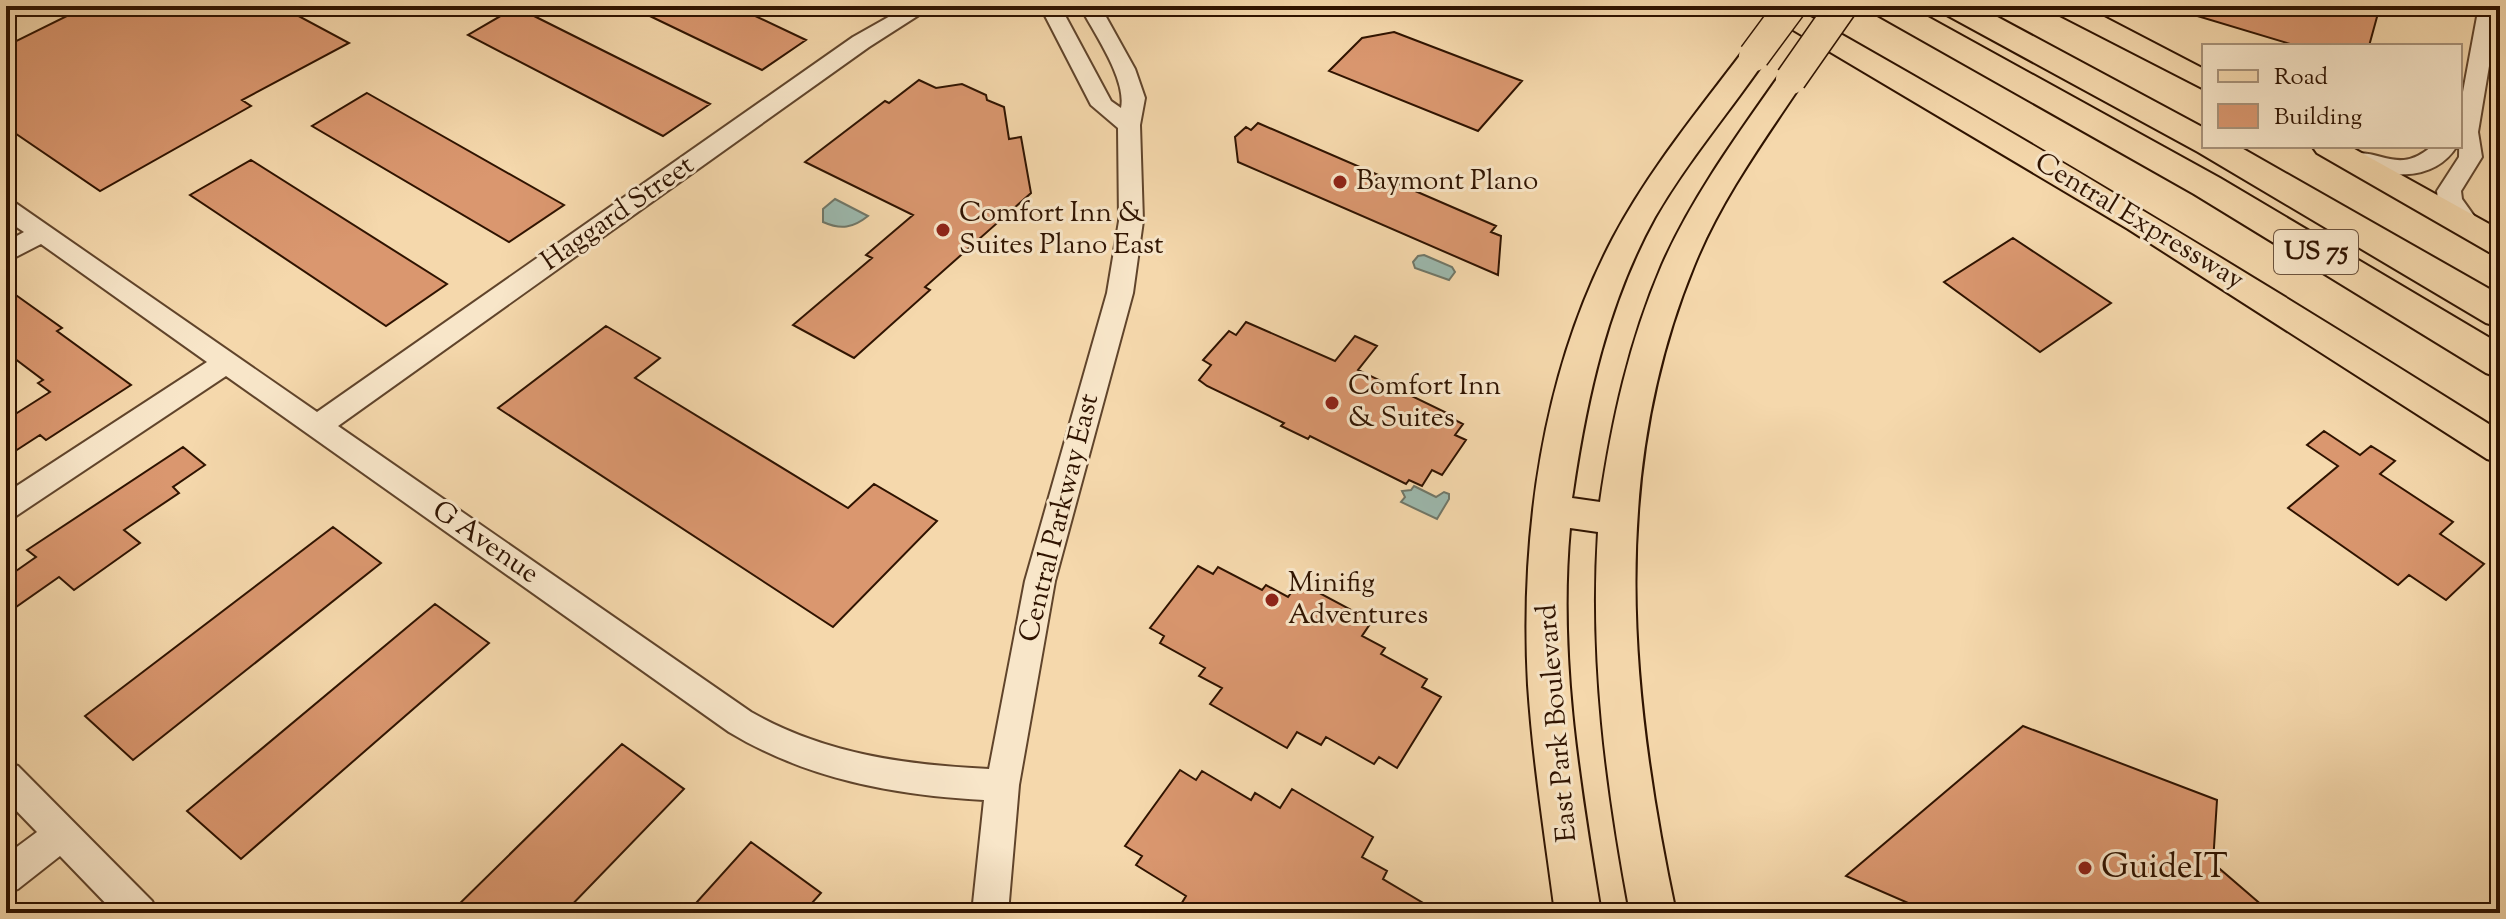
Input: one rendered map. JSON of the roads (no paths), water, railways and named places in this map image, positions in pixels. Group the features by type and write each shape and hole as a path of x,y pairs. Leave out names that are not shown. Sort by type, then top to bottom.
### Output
{"highway":[{"name":"US 75","path":"1885,6 2207,186 2500,363"},
{"path":"1954,6 2202,141"},
{"name":"US 75","path":"2215,148 2500,313"}],"main road":[{"name":"Central Expressway","path":"1772,6 1965,116 2190,252 2500,449"},
{"name":"East Park Boulevard","path":"1578,913 1547,651 1546,577 1551,511 1575,385 1599,307 1627,241 1662,181 1791,6"},
{"path":"1653,913 1639,851 1617,675 1614,609 1619,519 1634,406 1653,330 1709,202 1842,6"},
{"path":"2063,6 2202,79"},
{"path":"2337,152 2500,244"},
{"path":"1551,511 1619,519"}],"street":[{"name":"Haggard Street","path":"316,427 870,35 923,6"},
{"path":"1050,6 1102,105 1129,125"},
{"name":"Central Parkway East","path":"990,913 1002,785 1040,581 1120,293 1131,221 1129,125 1134,98 1124,69 1090,6"},
{"path":"2470,227 2450,200 2449,191 2469,163 2473,143 2464,133 2492,19"},
{"path":"2337,152 2403,171 2422,166 2444,148"},
{"name":"G Avenue","path":"6,208 698,694 783,746 844,766 940,782 1002,785"},
{"path":"6,253 42,233"},
{"path":"6,508 226,363"},
{"path":"6,777 140,913"},
{"path":"6,877 62,833"}],"place":[{"name":"Baymont Plano","path":"1340,182"},
{"name":"Comfort Inn & Suites Plano East","path":"943,230"},
{"name":"Comfort Inn & Suites","path":"1332,403"},
{"name":"Minifig Adventures","path":"1272,600"},
{"name":"GuideIT","path":"2085,868"}]}
